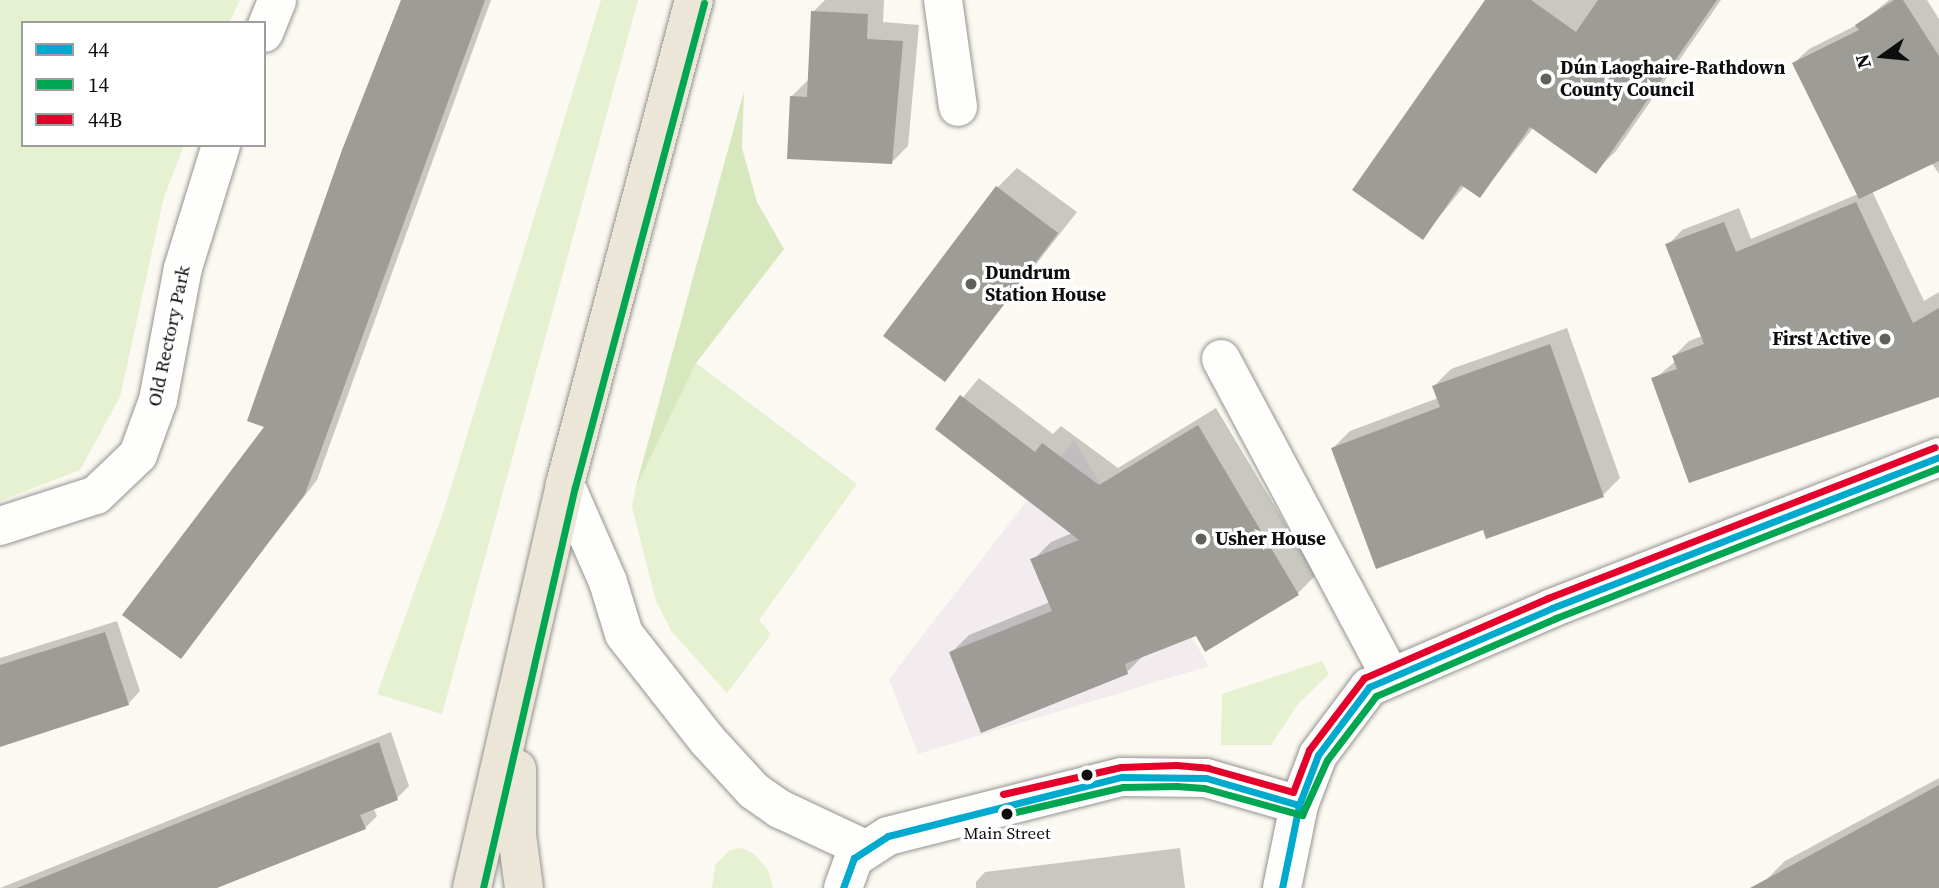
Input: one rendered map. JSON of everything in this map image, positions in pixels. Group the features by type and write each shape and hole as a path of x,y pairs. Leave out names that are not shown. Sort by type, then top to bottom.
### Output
{"main road":[{"path":"472,888 565,484 694,0"},
{"path":"517,690 517,835 524,888"}],"street":[{"path":"266,28 278,0"},
{"path":"943,0 958,107"},
{"name":"Old Rectory Park","path":"0,526 96,495 138,455 158,400 183,268 220,147"},
{"path":"1221,359 1390,676"},
{"path":"1282,888 1299,805 1318,755 1341,719 1369,687 1390,676 1939,457"},
{"path":"565,484 608,582 624,634 708,741 754,791 780,809 863,848"},
{"path":"843,888 848,868 863,848 928,824 1122,777 1206,778 1299,805"}],"shaded area":[{"path":"1074,440 1209,666 918,754 889,679"}],"green space":[{"path":"0,0 240,0 230,21 21,21 21,147 183,147 164,197 120,397 80,470 0,501"},
{"path":"601,0 638,0 442,714 377,694 445,507"},
{"path":"744,91 742,148 757,202 784,249 696,363 635,490"},
{"path":"696,363 857,484 759,620 771,634 727,693 672,632 656,601 632,507 635,490"},
{"path":"1322,661 1329,674 1298,704 1271,745 1221,745 1222,694"},
{"path":"741,848 754,854 768,870 773,888 712,888 715,865 730,850"}],"building":[{"path":"401,0 485,0 305,494 181,659 122,615 264,427 247,421 342,150"},
{"name":"Dún Laoghaire-Rathdown County Council","path":"1485,0 1531,0 1576,32 1598,0 1717,0 1596,174 1530,127 1480,198 1461,185 1423,240 1352,190"},
{"path":"1894,0 1903,0 1939,56 1939,161 1859,199 1792,63 1859,30 1855,25"},
{"path":"811,11 868,14 867,39 903,41 892,164 787,159 790,96 807,97"},
{"name":"Dundrum Station House","path":"996,186 1058,233 945,382 883,336"},
{"path":"1856,202 1913,323 1939,308 1939,397 1689,483 1651,378 1677,369 1672,356 1704,344 1665,244 1724,222 1736,252"},
{"path":"1550,344 1604,497 1486,539 1483,530 1376,569 1331,448 1440,407 1432,386"},
{"path":"960,395 1035,452 1042,443 1099,485 1198,425 1299,595 1205,652 1196,636 1125,664 1128,674 981,733 949,652 1052,611 1030,559 1079,540 935,429"},
{"path":"105,632 129,705 0,747 0,665"},
{"path":"379,742 398,800 360,815 366,829 217,888 17,888"},
{"path":"1939,785 1939,888 1750,888"}],"transit line":[{"name":"14","path":"483,888 575,487 704,3"},
{"name":"44B","path":"1003,794 1121,767 1176,765 1208,768 1293,792 1309,750 1364,678 1548,598 1935,447"},
{"name":"44","path":"1282,888 1299,805 1318,755 1369,687 1552,608 1939,457"},
{"name":"14","path":"1007,814 1123,787 1176,786 1204,788 1302,815 1327,760 1376,696 1556,618 1939,468"},
{"name":"44","path":"843,888 854,858 888,836 1122,777 1206,778 1299,805"}],"place":[{"name":"Dún Laoghaire-Rathdown County Council","path":"1546,79"},
{"name":"Dundrum Station House","path":"971,284"},
{"name":"First Active","path":"1885,339"},
{"name":"Usher House","path":"1201,539"},
{"name":"Main Street","path":"1007,814"}]}
